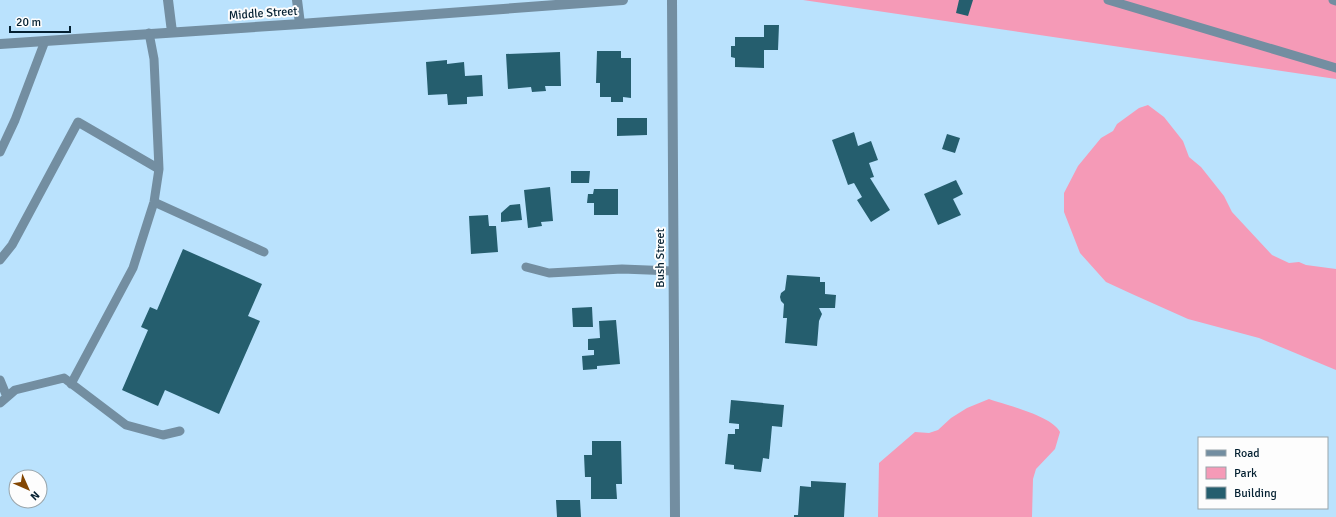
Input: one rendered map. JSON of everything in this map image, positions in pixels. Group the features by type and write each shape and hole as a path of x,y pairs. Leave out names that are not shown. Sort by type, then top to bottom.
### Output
{"street":[{"path":"168,0 172,32"},
{"path":"297,0 300,24"},
{"name":"Middle Street","path":"0,44 623,0"},
{"name":"Bush Street","path":"672,0 675,517"}],"lane":[{"path":"1108,0 1336,68"},
{"path":"71,384 133,268 154,202 159,169 154,60 149,33"},
{"path":"0,152 15,120 45,41"},
{"path":"0,260 12,245 78,122 159,169"},
{"path":"154,202 264,252"},
{"path":"526,267 549,273 622,269 673,271"},
{"path":"0,380 4,400 16,390 64,378 126,425 163,435 180,431"}],"green space":[{"path":"803,0 1336,0 1336,79"},
{"path":"1148,105 1164,117 1183,141 1189,157 1201,167 1224,196 1232,212 1272,255 1289,263 1299,262 1306,265 1336,269 1336,370 1259,338 1188,319 1132,294 1106,282 1080,253 1064,212 1064,193 1078,166 1101,138 1113,131 1117,124 1139,108"},
{"path":"989,399 1039,416 1055,426 1060,432 1055,449 1036,469 1033,479 1032,517 878,517 879,463 915,432 929,433 938,430 951,418 967,408"}],"building":[{"path":"959,0 973,0 968,16 956,13"},
{"path":"764,25 779,25 778,50 764,50 764,68 735,67 735,58 731,57 731,46 735,46 735,37 764,37"},
{"path":"597,51 621,51 621,58 631,58 631,98 623,97 623,102 611,102 611,97 600,97 600,83 596,83"},
{"path":"560,52 561,86 545,86 546,91 532,92 531,87 508,89 506,54"},
{"path":"447,60 447,64 464,62 465,76 482,75 483,96 467,97 467,104 448,105 447,94 428,95 426,62"},
{"path":"617,118 647,118 647,135 617,136"},
{"path":"854,132 858,146 871,141 878,160 869,163 874,177 870,178 890,210 871,222 857,200 862,197 854,183 848,185 832,140"},
{"path":"947,134 960,138 955,153 942,149"},
{"path":"571,171 590,171 589,183 571,183"},
{"path":"956,180 963,194 953,199 961,215 938,225 924,194"},
{"path":"550,187 553,221 541,222 542,226 528,228 524,190"},
{"path":"594,189 618,189 618,215 594,215 594,203 587,203 588,194 593,194"},
{"path":"520,204 522,220 501,222 501,213 510,205"},
{"path":"488,215 489,226 496,226 498,252 471,254 469,216"},
{"path":"183,249 262,284 248,316 260,321 219,414 165,390 158,406 122,390 148,330 141,327 150,307 157,310"},
{"path":"787,275 820,277 820,282 825,282 825,294 836,295 835,308 819,308 822,314 819,321 817,346 785,343 787,318 783,318 784,304 780,297 781,293 785,290"},
{"path":"592,307 593,327 573,327 572,308"},
{"path":"616,320 620,364 597,366 597,369 583,370 582,356 594,355 594,350 588,350 588,339 600,338 599,321"},
{"path":"731,400 784,405 782,427 772,426 769,459 763,458 761,472 734,469 734,465 725,464 728,434 735,434 735,429 739,429 739,424 729,423"},
{"path":"592,441 621,441 622,484 616,484 617,499 591,499 591,477 585,477 584,455 592,455"},
{"path":"811,481 846,483 844,517 794,517 794,515 798,515 800,486 811,487"},
{"path":"556,500 580,500 581,517 557,517"}]}
